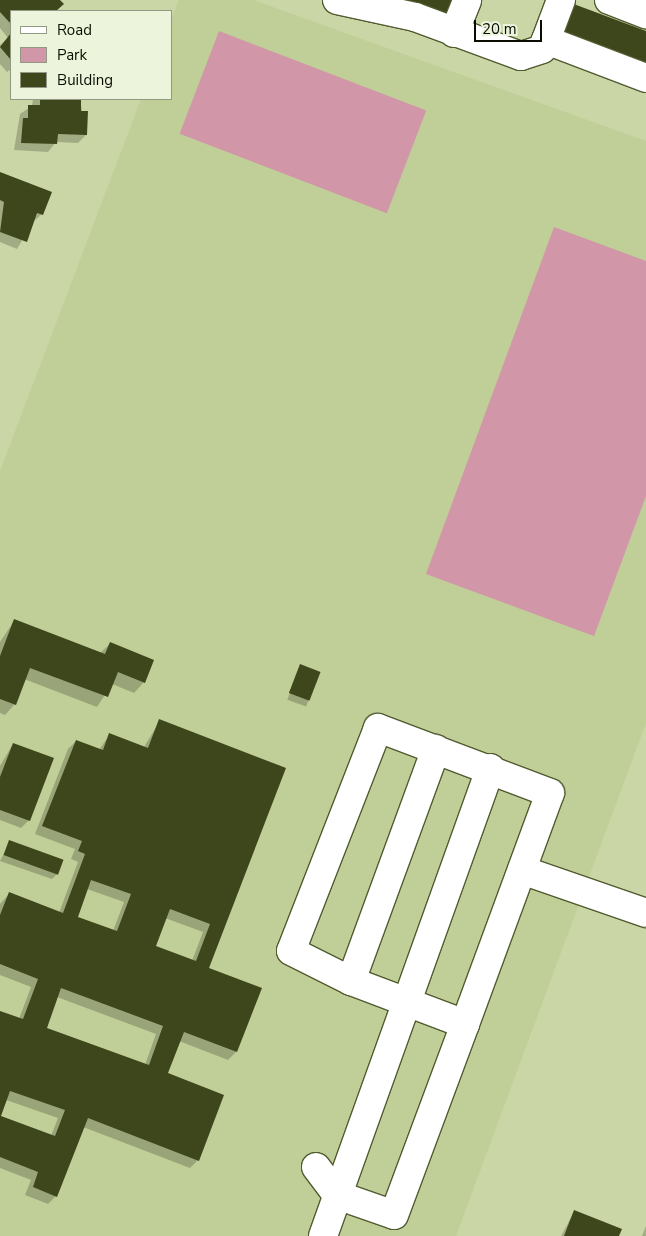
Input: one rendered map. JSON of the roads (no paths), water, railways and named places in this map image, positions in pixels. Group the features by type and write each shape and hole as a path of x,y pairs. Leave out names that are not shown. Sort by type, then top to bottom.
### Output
{"lane":[{"path":"337,0 379,4 521,56 542,49 561,0"},
{"path":"454,33 467,0"},
{"path":"609,0 646,14"},
{"path":"546,40 646,78"},
{"path":"316,1167 337,1195 394,1215 465,1024 522,870 550,793 491,768 378,728 291,951 352,981 465,1024"},
{"path":"352,981 436,749"},
{"path":"322,1236 491,768"},
{"path":"522,870 646,913"}]}
